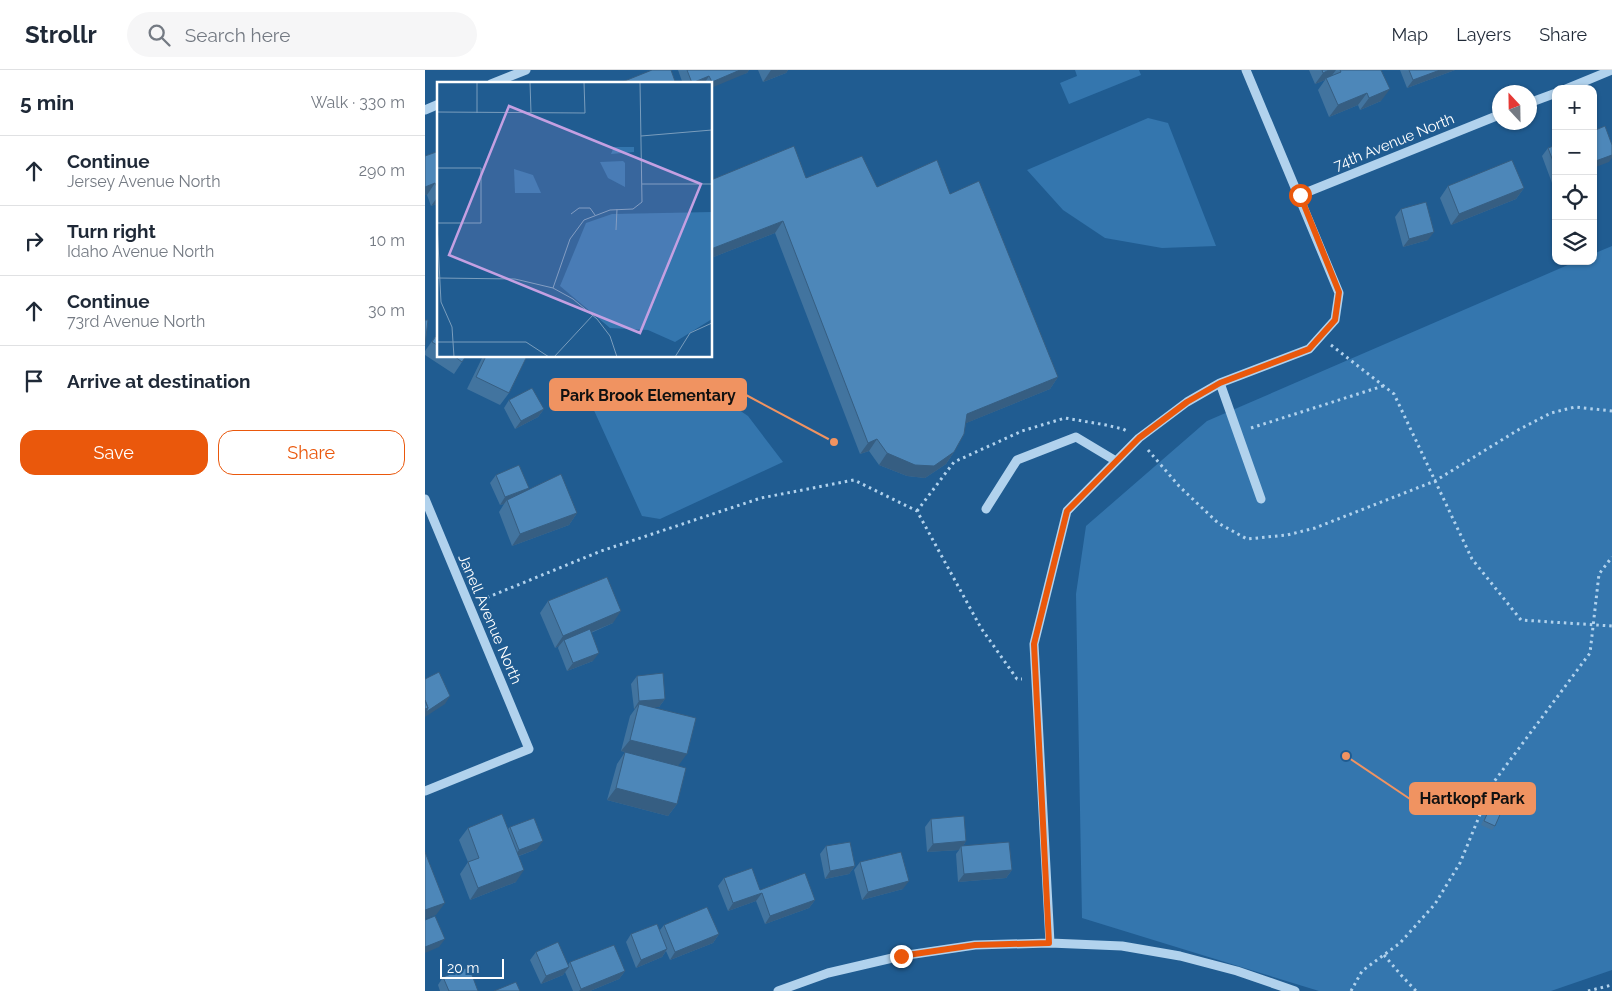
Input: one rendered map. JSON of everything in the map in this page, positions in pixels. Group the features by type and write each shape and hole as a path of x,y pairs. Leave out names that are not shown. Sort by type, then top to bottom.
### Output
{"street":[{"path":"496,82 526,70"},
{"path":"1049,943 1034,644 1067,511 1139,438 1187,402 1220,383 1309,349 1335,320 1339,292 1300,195 1246,70"},
{"path":"1576,85 1612,70"},
{"path":"1537,100 1552,94"},
{"path":"425,110 437,105"},
{"name":"74th Avenue North","path":"1300,195 1492,118"},
{"path":"1220,383 1261,499"},
{"path":"986,509 1017,460 1076,437 1116,461"},
{"name":"Janell Avenue North","path":"425,499 529,749 425,791"},
{"path":"778,991 829,973 901,956 975,945 1049,943 1123,946 1180,956 1237,971 1295,991"}],"path":[{"path":"1321,336 1339,353 1394,394 1472,559 1521,620 1612,626"},
{"path":"1237,433 1383,386"},
{"path":"469,605 601,551 761,498 854,480 917,511 981,628 1017,679 1036,679"},
{"path":"1351,991 1362,971 1400,943 1435,904 1460,863 1493,783 1589,654 1599,574 1612,556"},
{"path":"1384,955 1417,991"},
{"path":"1588,991 1612,985"}],"shaded area":[{"path":"1075,70 1139,70 1141,75 1069,104 1060,83 1077,76"},
{"path":"1148,118 1168,123 1216,246 1162,248 1105,238 1063,210 1027,170"},
{"path":"1612,246 1612,970 1551,991 1319,991 1082,918 1076,594 1086,526 1207,421 1568,265 1597,265 1597,252"},
{"path":"646,378 702,385 748,416 783,462 660,519 642,516 587,395"}],"building":[{"path":"652,70 671,70 675,82 622,82"},
{"path":"687,70 740,70 712,82 709,76 692,82"},
{"path":"1340,70 1381,70 1390,89 1369,98 1367,93 1338,105 1326,78 1341,72"},
{"path":"1409,70 1440,70 1413,80"},
{"path":"1605,126 1612,145 1612,155 1597,161 1597,130"},
{"path":"794,146 806,178 862,156 877,187 937,160 950,194 979,181 1058,377 967,414 964,434 954,452 934,466 915,465 887,453 877,439 868,443 783,221 713,248 713,179"},
{"path":"1552,146 1552,158 1548,148"},
{"path":"437,152 437,188 435,183 425,187 425,156"},
{"path":"1512,160 1524,188 1459,214 1448,186"},
{"path":"1426,202 1434,232 1409,239 1401,209"},
{"path":"425,320 428,320 425,345"},
{"path":"437,334 437,345 432,342"},
{"path":"457,358 465,358 462,362"},
{"path":"485,358 526,358 509,393 476,377"},
{"path":"532,388 544,409 521,421 509,400"},
{"path":"519,465 529,488 505,497 496,475"},
{"path":"561,474 577,513 520,534 507,500"},
{"path":"607,577 621,611 563,636 548,601"},
{"path":"590,629 599,653 573,663 564,640"},
{"path":"439,672 450,696 426,712 428,708 425,700 425,679"},
{"path":"663,673 665,699 639,701 637,676"},
{"path":"639,704 696,718 687,754 630,740"},
{"path":"625,752 686,768 677,804 616,788"},
{"path":"1491,805 1502,810 1495,826 1484,821"},
{"path":"502,814 524,870 478,888 468,862 479,858 468,828"},
{"path":"964,816 966,841 933,844 931,819"},
{"path":"534,818 543,841 519,850 510,827"},
{"path":"850,842 855,866 830,871 826,846"},
{"path":"1009,842 1012,870 964,874 961,846"},
{"path":"425,852 445,903 425,910"},
{"path":"901,852 909,881 868,892 860,862"},
{"path":"752,868 760,890 805,873 815,900 770,916 762,893 733,903 724,878"},
{"path":"707,907 719,934 675,952 664,925"},
{"path":"435,916 445,939 425,947 425,920"},
{"path":"657,924 667,949 641,960 631,934"},
{"path":"558,942 569,967 546,976 536,952"},
{"path":"614,945 625,971 581,989 570,962"},
{"path":"469,967 478,991 449,991 443,977"},
{"path":"516,982 520,991 494,991"}],"place":[{"name":"Park Brook Elementary","path":"834,442"},
{"name":"Hartkopf Park","path":"1346,756"}],"route":[{"path":"901,956 975,945 1049,943 1034,644 1067,511 1139,438 1187,402 1220,383 1309,349 1335,320 1339,292 1300,195"}]}
